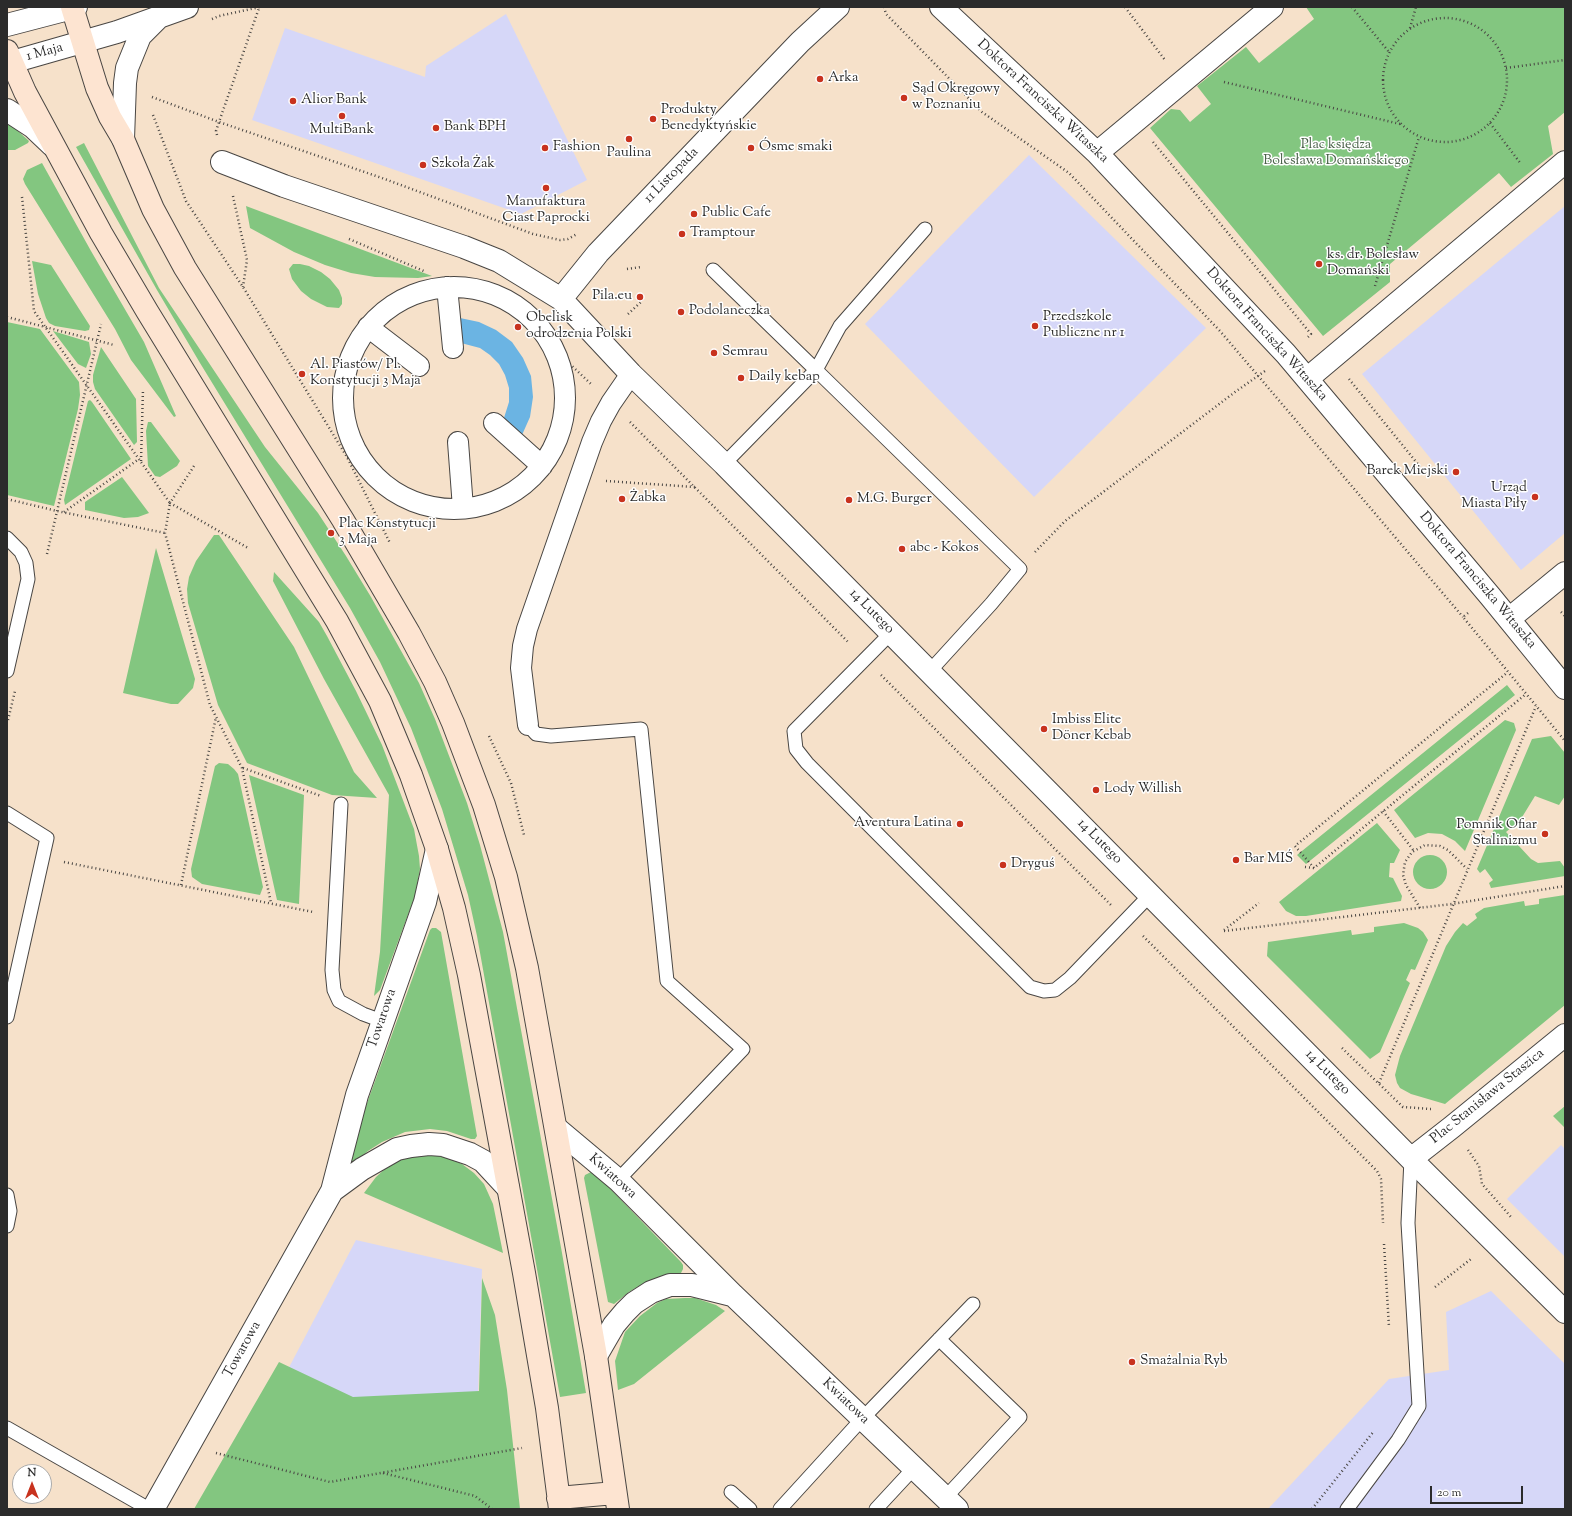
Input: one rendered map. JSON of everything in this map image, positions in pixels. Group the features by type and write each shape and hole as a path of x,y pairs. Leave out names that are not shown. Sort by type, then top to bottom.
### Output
{"main road":[{"path":"9,58 25,92 77,190 147,311 284,531 341,627 380,701 395,735 437,849 454,908 469,975 547,1408 559,1504 617,1501 596,1356 527,968 506,877 484,805 453,723 435,682 385,590 185,268 153,210 123,140 110,117 97,88 82,43 73,7"}],"street":[{"path":"7,25 73,7"},
{"name":"1 Maja","path":"9,58 82,43 187,7"},
{"name":"11 Listopada","path":"561,298 578,276 609,242 800,42 838,7"},
{"name":"Doktora Franciszka Witaszka","path":"941,7 1097,153 1286,354 1490,596 1565,688"},
{"path":"1097,153 1272,7"},
{"path":"123,140 127,68 140,36 157,18"},
{"path":"7,110 33,127 55,148"},
{"path":"222,162 284,186 471,249 499,261 561,298 631,374 600,420 578,479 522,646 521,668 528,725"},
{"path":"1307,379 1565,162"},
{"path":"440,281 453,348"},
{"path":"440,281 492,293 511,302 529,315 544,331 555,350 564,379 564,420 558,440 542,466 528,481 511,493 483,505 463,508 432,506 404,497 379,479 359,455 350,436 343,405 344,384 352,354 368,327 383,312 399,301 440,281"},
{"path":"368,327 419,366"},
{"name":"14 Lutego","path":"631,374 724,464 1411,1159 1565,1312"},
{"path":"494,423 542,466"},
{"path":"458,442 463,508"},
{"path":"1509,619 1565,573"},
{"name":"Towarowa","path":"153,1509 332,1191 357,1095 425,902 437,849"},
{"name":"Plac Stanisława Staszica","path":"1411,1159 1565,1035"},
{"name":"Kwiatowa","path":"556,1128 618,1180 733,1295 951,1504"},
{"name":"Towarowa","path":"332,1191 362,1169 390,1153 411,1146 429,1144 443,1145 470,1154 483,1161 508,1188"},
{"path":"596,1356 614,1324 634,1303 651,1292 670,1285 692,1285 733,1295"}],"lane":[{"path":"724,464 816,370 840,326 925,229"},
{"path":"714,270 1020,569 991,604 929,672"},
{"path":"7,538 21,552 26,563 28,579 7,672"},
{"path":"891,633 794,732 796,749 807,763 1030,987 1044,991 1055,990 1070,978 1150,895"},
{"path":"528,725 536,734 551,736 641,729 667,981 743,1049 618,1180"},
{"path":"342,804 332,970 334,990 339,1001 363,1014 382,1021"},
{"path":"7,813 46,838 7,1016"},
{"path":"1347,1509 1398,1440 1419,1406 1408,1223 1411,1159"},
{"path":"7,1195 10,1211 7,1226"},
{"path":"780,1509 862,1419 972,1304"},
{"path":"939,1339 1020,1417 951,1504"},
{"path":"7,1428 148,1509"},
{"path":"878,1508 914,1468"},
{"path":"730,1492 750,1509"}],"path":[{"path":"206,22 219,16 260,7"},
{"path":"884,7 886,14 982,112 1069,174 1220,331 1463,617 1565,742"},
{"path":"1125,7 1187,78 1401,124"},
{"path":"1352,7 1389,52"},
{"path":"1410,29 1416,7"},
{"path":"1435,18 1448,18 1462,20 1475,25 1486,33 1495,43 1502,55 1506,68 1508,80 1506,92 1498,114 1490,123 1475,135 1457,142 1437,142 1419,137 1401,124 1393,114 1387,102 1383,77 1384,64 1389,52 1398,40 1410,29 1422,22 1435,18"},
{"path":"1506,68 1565,60"},
{"path":"148,95 219,122 382,178 533,234 560,240 568,239 577,234"},
{"path":"150,110 186,201 243,287 347,457 359,455"},
{"path":"1020,569 1065,521 1235,392 1259,376 1311,334 1136,121"},
{"path":"1490,123 1537,185"},
{"path":"1374,287 1419,137"},
{"path":"22,197 34,311 170,503 248,548"},
{"path":"344,237 440,281"},
{"path":"626,269 641,267"},
{"path":"469,287 492,293"},
{"path":"628,314 641,302"},
{"path":"7,317 114,345"},
{"path":"46,558 101,324"},
{"path":"555,350 611,402 865,659 1377,1171 1381,1179 1383,1227"},
{"path":"140,460 143,389"},
{"path":"64,512 140,460"},
{"path":"194,466 170,503 165,533 210,705 242,768 271,903"},
{"path":"578,479 695,488"},
{"path":"7,499 57,511 165,533"},
{"path":"1463,617 1490,596"},
{"path":"1314,868 1295,846 1508,672"},
{"path":"8,720 15,689"},
{"path":"1305,867 1314,868 1526,694"},
{"path":"1379,1083 1452,904 1536,706"},
{"path":"181,885 216,716"},
{"path":"242,768 342,804"},
{"path":"1383,811 1414,851"},
{"path":"1420,908 1406,885 1403,875 1405,862 1409,855 1425,845 1440,846 1448,850 1467,869"},
{"path":"42,858 335,916"},
{"path":"1223,931 1452,904 1565,886"},
{"path":"1223,931 1258,903"},
{"path":"1198,942 1216,923 1229,937"},
{"path":"1340,1045 1403,1107 1438,1109 1479,1166 1482,1184 1512,1218"},
{"path":"1384,1242 1389,1329"},
{"path":"1413,1303 1471,1259"},
{"path":"1312,1509 1374,1430"},
{"path":"189,1446 330,1482 522,1448"},
{"path":"380,1473 474,1496 492,1509"}],"shaded area":[{"path":"506,14 587,180 521,214 252,120 285,28 425,77 426,66"},
{"name":"Przedszkole Publiczne nr 1","path":"1029,155 1206,328 1034,497 865,324"},
{"path":"1565,206 1565,533 1521,570 1362,374"},
{"path":"1561,1145 1565,1149 1565,1257 1507,1199"},
{"path":"356,1240 482,1269 478,1398 353,1407 285,1375"},
{"path":"1491,1291 1565,1364 1565,1509 1268,1509 1389,1379 1449,1370 1446,1312"}],"green space":[{"name":"Plac księdza Bolesława Domańskiego","path":"1306,7 1565,7 1565,112 1548,126 1553,154 1511,187 1499,173 1390,264 1390,282 1323,336 1150,128 1171,109 1180,110 1190,122 1211,104 1197,86 1246,47 1259,63 1314,19"},
{"path":"7,121 29,141 28,143 15,150 7,150"},
{"path":"84,143 159,288 265,447 318,513 346,556 371,597 419,683 435,719 467,803 480,845 503,932 586,1393 560,1397 477,936 468,895 442,809 411,728 380,662 350,608 200,363 76,147"},
{"path":"42,163 144,342 176,416 174,417 131,360 115,329 25,184 23,179 27,170"},
{"path":"246,206 432,276 418,278 375,277 351,273 325,265 294,252 250,228"},
{"path":"32,261 51,265 90,326 89,330 85,331 55,326 49,323 38,294"},
{"path":"293,264 309,266 321,272 330,279 339,290 342,298 342,304 339,308 327,307 311,299 301,291 292,279 289,269"},
{"path":"7,322 40,329 79,382 80,395 78,409 54,506 7,495"},
{"path":"53,331 89,342 91,354 86,368 78,364"},
{"path":"101,347 136,399 137,442 134,445 95,389 93,375"},
{"path":"90,400 131,459 65,505 64,500 88,401"},
{"path":"148,422 151,422 180,461 177,466 160,477 155,476 148,466 146,431"},
{"path":"122,477 149,513 138,517 124,518 85,510 85,502"},
{"path":"214,535 219,535 294,647 354,772 377,798 332,795 247,763 218,705 188,603 187,589 189,577 196,561"},
{"path":"156,548 195,679 193,688 178,704 171,704 123,693"},
{"path":"274,572 319,622 327,636 382,745 414,829 420,869 415,896 380,990 374,996 380,952 389,795 324,679 273,581"},
{"path":"1507,685 1515,695 1306,864 1297,855"},
{"path":"1505,720 1514,723 1516,730 1465,851 1455,841 1442,834 1428,833 1415,838 1394,810"},
{"path":"1551,736 1565,753 1565,796 1559,805 1535,796 1516,827 1512,827 1506,832 1531,859 1538,863 1560,861 1565,868 1565,876 1491,888 1489,883 1493,880 1485,869 1480,873 1477,869 1532,739"},
{"path":"219,763 228,764 238,774 263,887 260,895 202,884 192,877 191,869 215,766"},
{"path":"249,775 304,795 299,904 277,900"},
{"path":"1377,823 1400,850 1394,863 1390,863 1389,877 1393,878 1402,896 1401,901 1306,916 1296,916 1286,911 1279,902"},
{"path":"1427,855 1433,855 1437,856 1444,862 1447,872 1446,879 1440,886 1433,889 1427,889 1423,888 1416,882 1413,875 1413,869 1414,865 1420,858"},
{"path":"1565,895 1565,1005 1445,1104 1411,1094 1400,1088 1395,1075 1400,1056 1446,946 1455,932 1463,923 1467,926 1477,918 1475,914 1484,908 1524,901 1525,906 1539,904 1539,899"},
{"path":"1404,923 1418,928 1423,932 1428,940 1415,970 1411,969 1406,980 1410,983 1380,1052 1370,1059 1267,956 1268,942 1351,930 1352,935 1374,932 1374,927"},
{"path":"432,928 436,928 441,932 477,1136 475,1139 471,1139 447,1131 430,1129 405,1132 382,1142 368,1151 353,1164 350,1164 347,1158"},
{"path":"1565,1106 1565,1128 1553,1116"},
{"path":"434,1155 448,1158 462,1164 474,1173 484,1184 493,1204 503,1253 364,1193 376,1177 387,1167 409,1157"},
{"path":"591,1172 595,1173 681,1262 683,1269 681,1273 660,1277 644,1283 629,1292 614,1304 608,1302 584,1178 585,1175"},
{"path":"482,1278 495,1315 507,1390 520,1509 194,1509 279,1362 353,1397 479,1391"},
{"path":"695,1298 716,1305 725,1311 634,1384 618,1390 615,1361 625,1332 640,1316 657,1303 666,1299"}],"water":[{"path":"460,318 479,322 496,330 512,342 523,358 531,376 533,397 530,417 522,435 503,421 509,402 509,388 505,375 499,364 490,355 480,348 461,343"}],"place":[{"name":"Arka","path":"820,79"},
{"name":"Sąd Okręgowy w Poznaniu","path":"904,98"},
{"name":"Alior Bank","path":"293,101"},
{"name":"MultiBank","path":"342,116"},
{"name":"Produkty Benedyktyńskie","path":"653,119"},
{"name":"Bank BPH","path":"436,128"},
{"name":"Paulina","path":"629,139"},
{"name":"Fashion","path":"545,148"},
{"name":"Ósme smaki","path":"751,148"},
{"name":"Szkoła Żak","path":"423,165"},
{"name":"Manufaktura Ciast Paprocki","path":"546,188"},
{"name":"Public Cafe","path":"694,214"},
{"name":"Tramptour","path":"682,234"},
{"name":"ks. dr. Bolesław Domański","path":"1319,264"},
{"name":"Pila.eu","path":"640,297"},
{"name":"Podolaneczka","path":"681,312"},
{"name":"Przedszkole Publiczne nr 1","path":"1035,326"},
{"name":"Obelisk odrodzenia Polski","path":"518,327"},
{"name":"Semrau","path":"714,353"},
{"name":"Al. Piastów/ Pl. Konstytucji 3 Maja","path":"302,374"},
{"name":"Daily kebap","path":"741,378"},
{"name":"Barek Miejski","path":"1456,472"},
{"name":"Urząd Miasta Piły","path":"1535,497"},
{"name":"Żabka","path":"622,499"},
{"name":"M.G. Burger","path":"849,500"},
{"name":"Plac Konstytucji 3 Maja","path":"331,533"},
{"name":"abc - Kokos","path":"902,549"},
{"name":"Imbiss Elite Döner Kebab","path":"1044,729"},
{"name":"Lody Willish","path":"1096,790"},
{"name":"Aventura Latina","path":"960,824"},
{"name":"Pomnik Ofiar Stalinizmu","path":"1545,834"},
{"name":"Bar MIŚ","path":"1236,860"},
{"name":"Dryguś","path":"1003,865"},
{"name":"Smażalnia Ryb","path":"1132,1362"}]}
